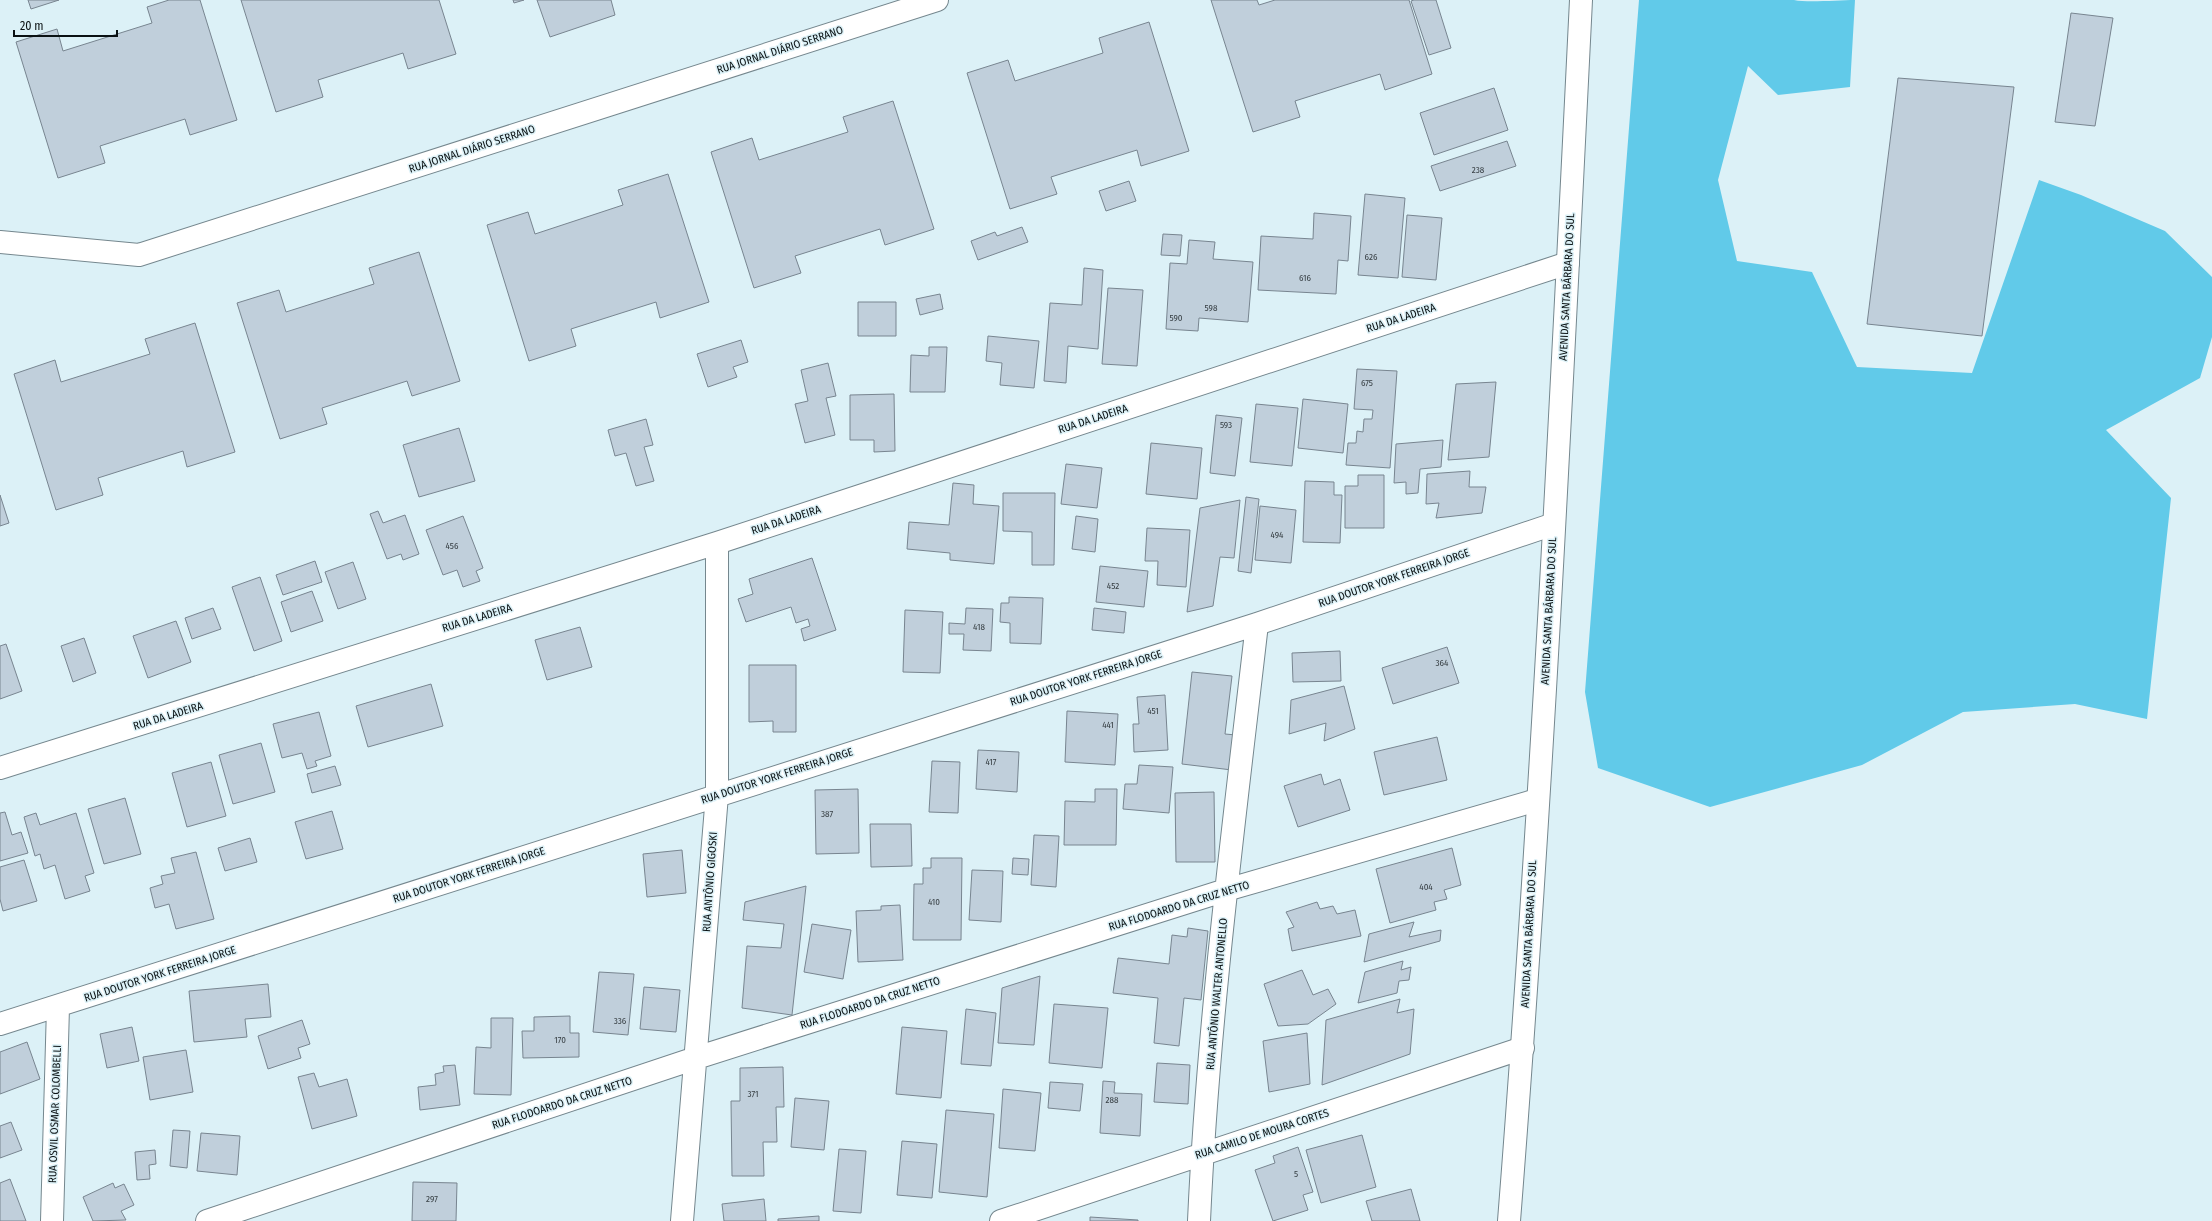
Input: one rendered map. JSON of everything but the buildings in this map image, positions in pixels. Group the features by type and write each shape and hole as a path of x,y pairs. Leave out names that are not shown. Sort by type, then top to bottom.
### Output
{"street":[{"name":"RUA JORNAL DIÁRIO SERRANO","path":"0,242 139,255 937,0"},
{"name":"AVENIDA SANTA BÁRBARA DO SUL","path":"1509,1221 1538,800 1581,0"},
{"name":"RUA DA LADEIRA","path":"0,768 718,543 1568,263"},
{"name":"RUA DOUTOR YORK FERREIRA JORGE","path":"0,1024 1257,624 1554,524"},
{"name":"RUA ANTÔNIO GIGOSKI","path":"682,1221 717,795 718,543"},
{"name":"RUA ANTÔNIO WALTER ANTONELLO","path":"1199,1221 1202,1154 1226,890 1257,624"},
{"name":"RUA FLODOARDO DA CRUZ NETTO","path":"207,1221 696,1058 1226,890 1538,800"},
{"name":"RUA OSVIL OSMAR COLOMBELLI","path":"52,1221 58,1006"},
{"name":"RUA CAMILO DE MOURA CORTES","path":"1000,1221 1522,1048"}],"shaded area":[{"path":"1639,0 1855,0 1850,87 1778,95 1748,66 1718,180 1737,261 1812,272 1857,367 1972,373 2039,180 2081,195 2165,231 2212,277 2212,337 2200,378 2106,430 2171,498 2147,719 2075,704 1963,712 1862,765 1710,807 1598,768 1585,692"}]}
